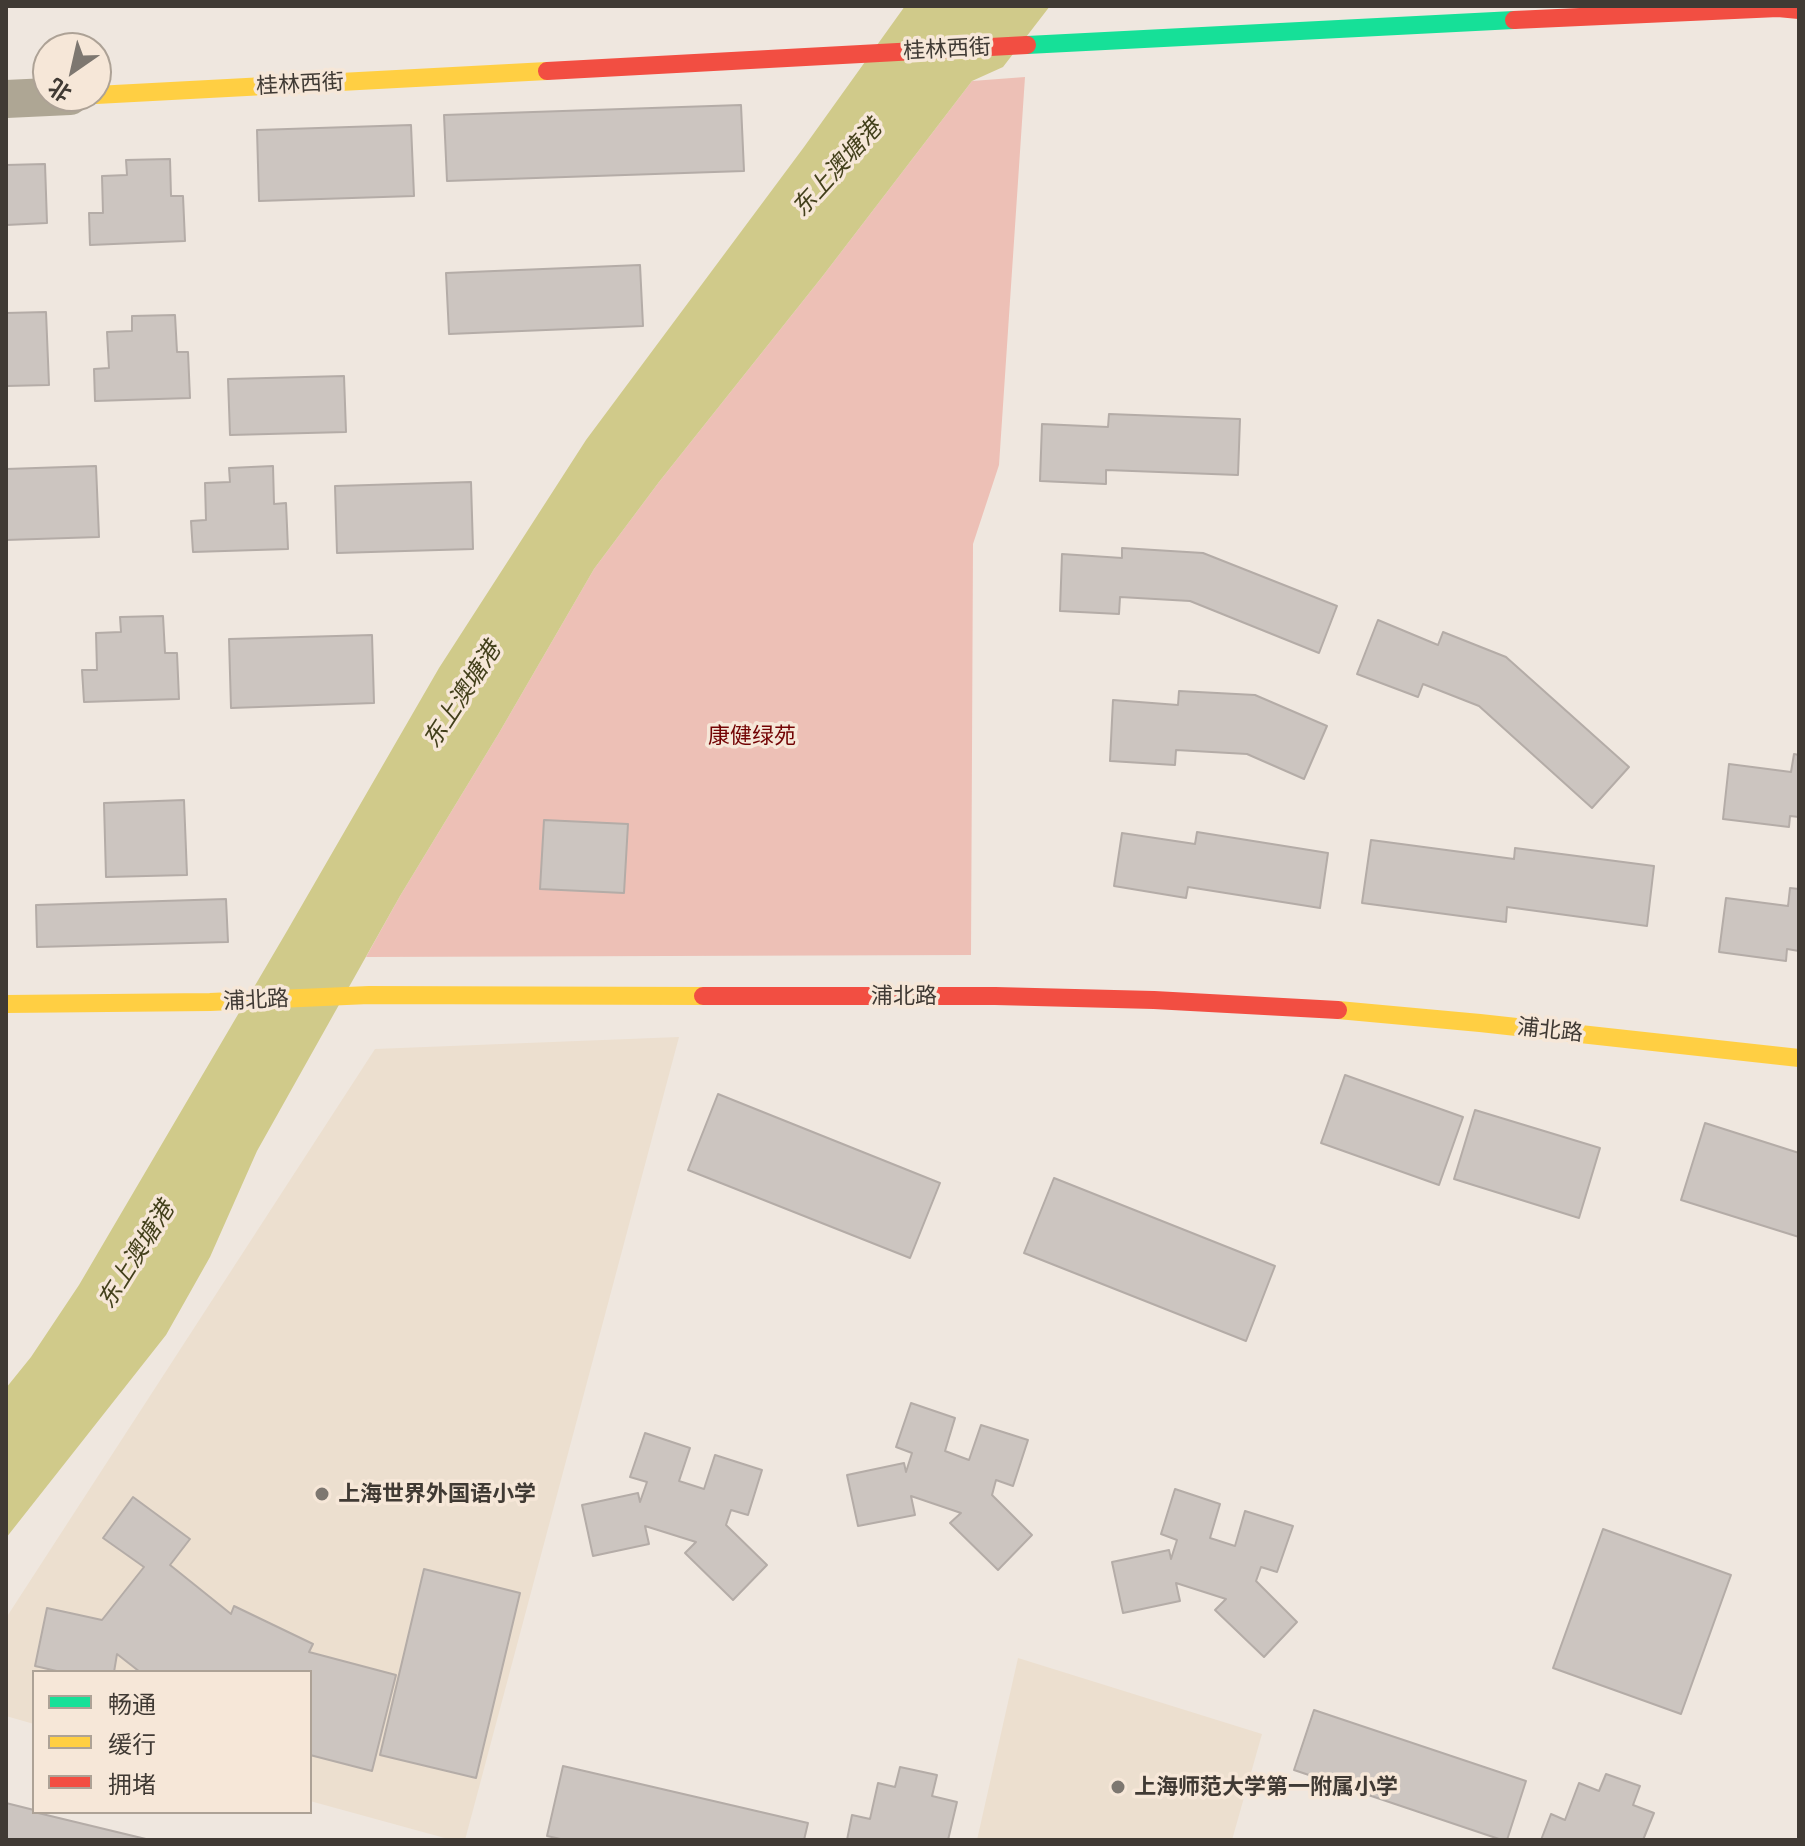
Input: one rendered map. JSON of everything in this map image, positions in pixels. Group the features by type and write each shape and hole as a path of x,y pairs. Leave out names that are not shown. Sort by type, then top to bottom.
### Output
{"street":[{"name":"桂林西街","path":"112,94 1065,42 1778,8 1799,10"},
{"path":"6,99 32,98"},
{"name":"浦北路","path":"6,1004 210,1002 369,995 995,996 1168,1000 1333,1009 1799,1058"}],"shaded area":[{"name":"上海世界外国语小学","path":"679,1037 465,1840 452,1840 312,1802 312,1670 32,1670 32,1723 6,1716 6,1618 375,1049"},
{"name":"上海师范大学第一附属小学","path":"1018,1658 1262,1734 1232,1840 977,1840"}],"green space":[{"name":"康健绿苑","path":"1025,77 999,465 973,544 971,955 366,957 594,569 659,482 972,81"}],"water":[{"name":"东上澳塘港","path":"905,6 1050,6 1003,67 972,81 594,569 400,896 257,1151 210,1257 166,1335 6,1538 6,1388 31,1357 79,1285 439,668 586,440"}],"building":[{"path":"741,105 744,171 447,181 444,115"},
{"path":"411,125 414,196 259,201 257,130"},
{"path":"170,159 171,196 183,196 185,241 90,245 89,213 103,213 102,176 127,175 126,160"},
{"path":"45,164 47,223 6,225 6,165"},
{"path":"640,265 643,326 449,334 446,273"},
{"path":"46,312 49,385 6,386 6,313"},
{"path":"175,315 177,352 188,352 190,398 95,401 94,369 109,368 107,332 132,331 132,316"},
{"path":"344,376 346,432 230,435 228,379"},
{"path":"1109,414 1240,419 1238,475 1106,470 1106,484 1040,481 1042,424 1108,427"},
{"path":"96,466 99,537 6,540 6,469"},
{"path":"273,466 274,504 286,503 288,549 193,552 191,521 206,520 205,483 230,482 229,468"},
{"path":"471,482 473,549 337,553 335,486"},
{"path":"1122,548 1203,553 1337,606 1319,653 1190,601 1120,597 1119,614 1060,611 1062,554 1122,558"},
{"path":"163,616 165,653 177,653 179,699 84,702 82,670 97,670 96,633 121,632 120,617"},
{"path":"1378,620 1438,645 1443,632 1506,657 1629,767 1592,808 1479,706 1423,684 1418,697 1357,674"},
{"path":"372,635 374,703 231,708 229,639"},
{"path":"1179,691 1255,695 1327,726 1304,779 1247,754 1176,750 1175,765 1110,761 1113,700 1178,705"},
{"path":"1794,754 1799,755 1799,817 1790,816 1789,827 1723,819 1729,764 1791,772"},
{"path":"184,800 187,875 106,877 104,803"},
{"path":"544,820 628,824 624,893 540,889"},
{"path":"1197,832 1328,853 1320,908 1188,887 1186,898 1114,886 1122,833 1195,844"},
{"path":"1371,840 1514,859 1515,848 1654,866 1647,926 1507,907 1506,922 1362,903"},
{"path":"1790,888 1799,889 1799,951 1787,949 1786,961 1719,952 1726,898 1788,906"},
{"path":"226,899 228,942 37,947 36,905"},
{"path":"1345,1075 1463,1117 1439,1185 1321,1143"},
{"path":"718,1094 940,1183 910,1258 688,1170"},
{"path":"1475,1110 1600,1148 1579,1218 1454,1179"},
{"path":"1705,1123 1799,1153 1799,1237 1681,1200"},
{"path":"1054,1178 1275,1266 1246,1341 1024,1253"},
{"path":"911,1403 955,1418 945,1451 969,1460 981,1425 1028,1440 1013,1486 996,1480 992,1495 1032,1535 998,1570 950,1523 961,1513 911,1496 915,1515 858,1526 847,1475 904,1463 906,1472 912,1453 896,1447"},
{"path":"645,1433 690,1448 679,1481 704,1489 715,1455 762,1470 748,1515 731,1510 726,1525 767,1565 733,1600 685,1553 696,1542 645,1526 649,1544 593,1556 582,1505 638,1493 640,1502 647,1482 630,1477"},
{"path":"1175,1489 1220,1504 1210,1538 1235,1546 1245,1511 1293,1526 1277,1572 1261,1567 1256,1581 1297,1622 1264,1657 1215,1610 1226,1599 1176,1583 1180,1601 1123,1613 1112,1562 1169,1550 1171,1559 1177,1540 1161,1534"},
{"path":"133,1497 190,1539 170,1565 231,1614 234,1606 313,1644 309,1652 396,1675 372,1771 312,1756 312,1670 137,1670 117,1654 114,1670 52,1670 35,1666 47,1608 102,1620 144,1567 103,1538"},
{"path":"1603,1529 1731,1575 1681,1714 1553,1668"},
{"path":"424,1569 520,1593 476,1778 380,1755"},
{"path":"1314,1710 1526,1781 1507,1840 1294,1770"},
{"path":"563,1766 808,1823 804,1840 565,1840 547,1836"},
{"path":"900,1767 937,1775 932,1796 957,1802 948,1840 847,1840 852,1815 870,1819 878,1783 895,1787"},
{"path":"1606,1774 1640,1786 1633,1805 1654,1813 1643,1840 1541,1840 1551,1814 1565,1820 1579,1783 1599,1791"},
{"path":"6,1803 32,1810 32,1814 150,1840 6,1840"}],"traffic: fast":[{"path":"1027,45 1514,20"}],"traffic: slow":[{"path":"112,94 547,71"},
{"path":"6,1004 210,1002 369,995 703,996"},
{"path":"1338,1010 1799,1058"}],"traffic: jam":[{"path":"1514,20 1778,8 1799,10"},
{"path":"547,71 1027,45"},
{"path":"703,996 995,996 1154,1000 1338,1010"}],"place":[{"name":"上海世界外国语小学","path":"322,1494"},
{"name":"上海师范大学第一附属小学","path":"1118,1787"}]}
